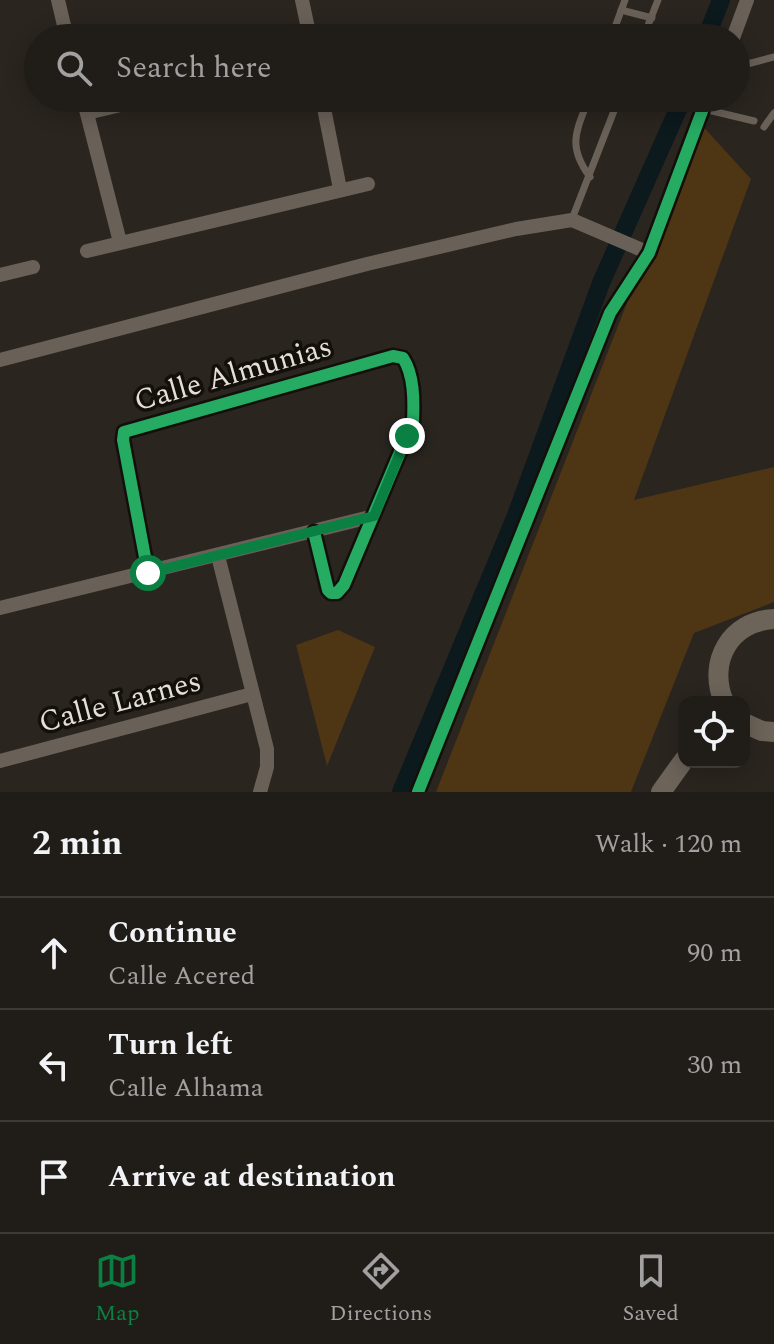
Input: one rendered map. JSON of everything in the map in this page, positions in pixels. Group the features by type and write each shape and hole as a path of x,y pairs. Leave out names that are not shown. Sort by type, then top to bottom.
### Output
{"street":[{"path":"302,0 307,24"},
{"path":"738,24 747,0"},
{"path":"60,1 64,24"},
{"path":"91,112 87,113 120,242"},
{"path":"325,112 340,189"},
{"path":"418,792 610,313 649,253 702,112"},
{"path":"87,251 368,184"},
{"path":"0,360 367,264 516,229 578,223 649,253"},
{"path":"0,275 33,267"},
{"name":"Calle Almunias","path":"148,573 124,432 393,356 403,358 408,366 414,401 413,421 374,516"},
{"path":"0,608 374,516"},
{"path":"314,532 328,590 337,593 344,585 374,516"},
{"path":"218,556 267,749 267,767 260,792"},
{"path":"719,696 718,664 730,639 752,623 774,619"},
{"name":"Calle Larnes","path":"0,761 252,694"},
{"path":"750,726 774,732"},
{"path":"661,792 678,768"}],"lane":[{"path":"616,24 625,0"},
{"path":"649,24 658,0"},
{"path":"621,10 652,18"},
{"path":"750,63 774,57"},
{"path":"584,112 574,144 580,163 590,177"},
{"path":"578,223 590,177 614,112"},
{"path":"728,112 754,121"},
{"path":"764,127 774,113"}],"shaded area":[{"path":"698,121 751,179 634,500 774,467 774,602 694,633 631,792 436,792"},
{"path":"338,630 375,647 327,766 296,645"}],"waterway":[{"path":"712,24 721,0"},
{"path":"401,792 515,518 601,283 677,112"}],"cycle path":[{"path":"418,792 610,313 649,253 702,112"},
{"path":"148,573 124,432 393,356 403,358 411,380 413,421 344,585 337,593 328,590 314,532"}],"route":[{"path":"148,573 374,516 407,436"}]}
